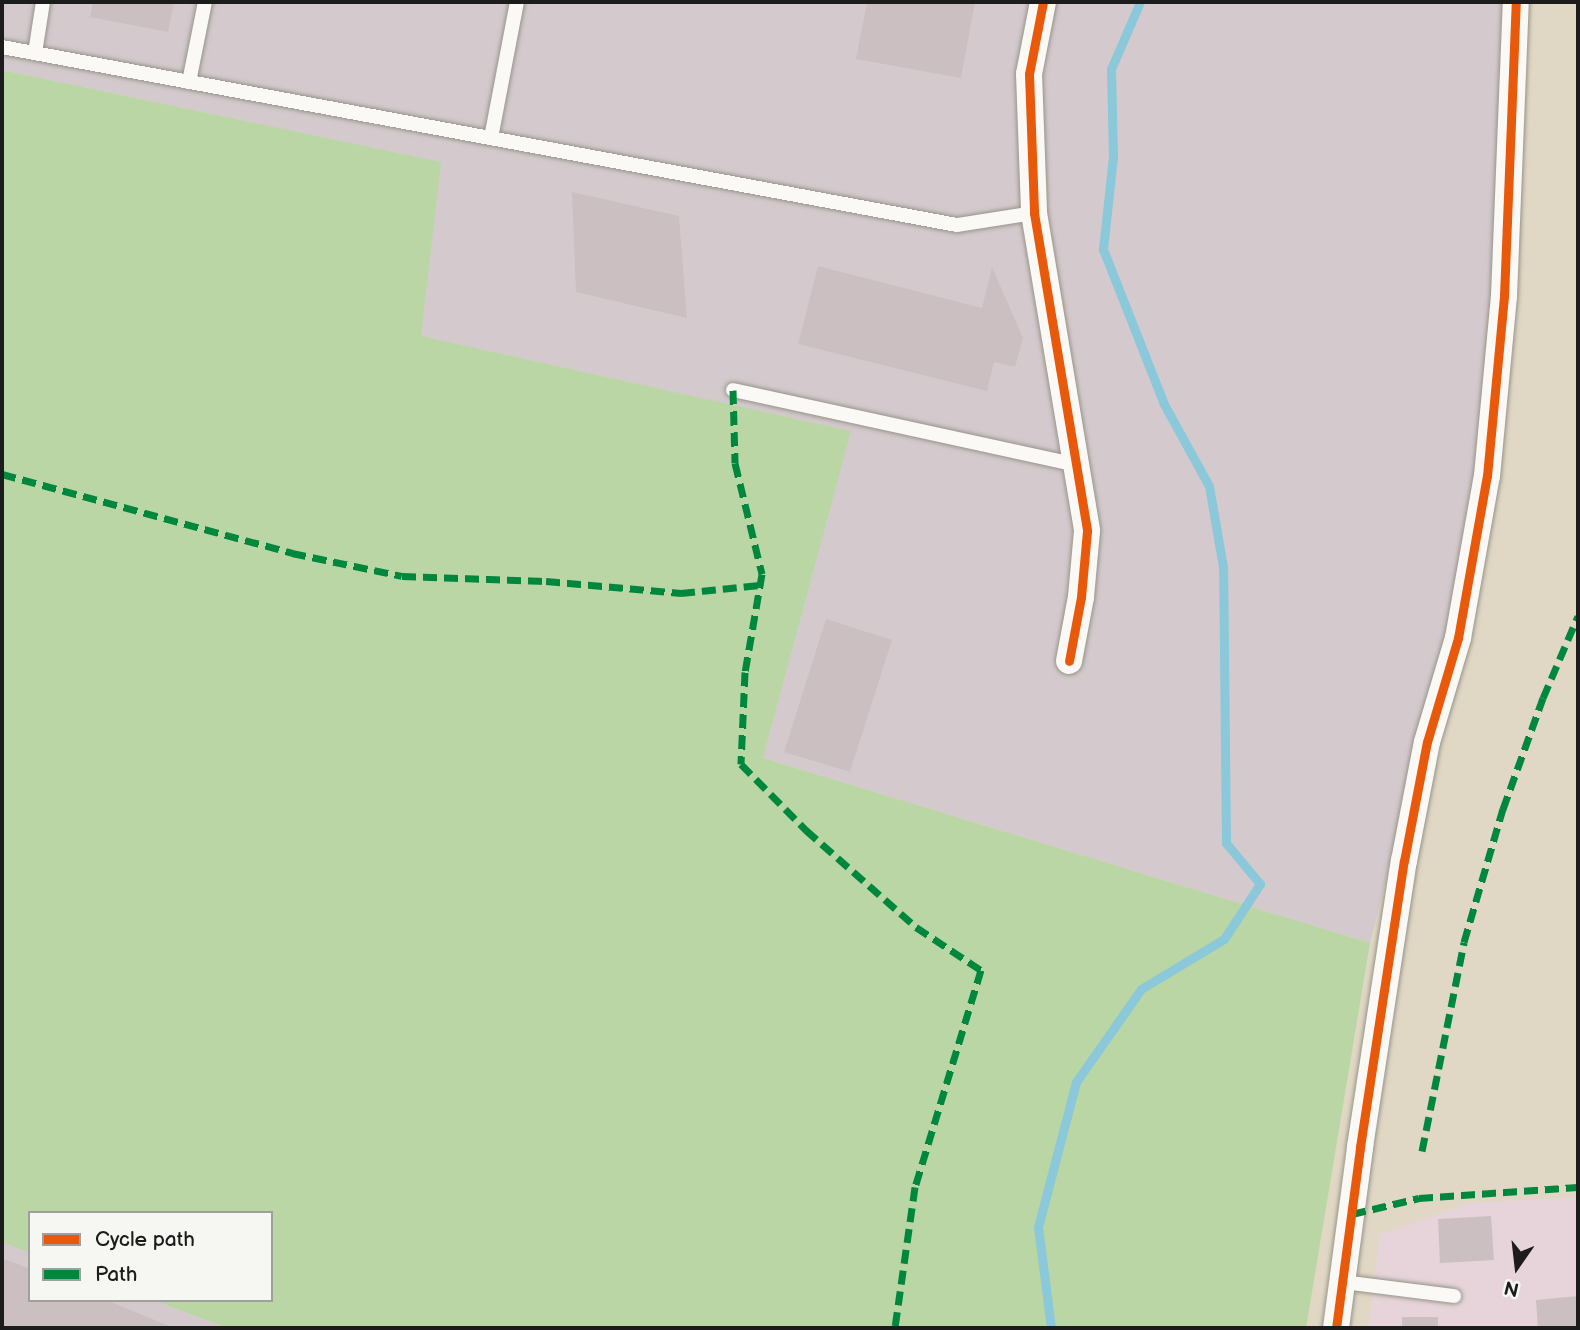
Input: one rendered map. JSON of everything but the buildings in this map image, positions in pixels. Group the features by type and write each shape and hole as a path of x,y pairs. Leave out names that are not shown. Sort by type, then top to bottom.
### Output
{"street":[{"path":"1043,2 1029,74 1034,214 1087,531 1081,597 1069,661"},
{"path":"1336,1328 1360,1147 1404,861 1427,742 1458,638 1486,476 1504,296 1516,2"}],"lane":[{"path":"35,53 43,2"},
{"path":"189,82 205,2"},
{"path":"491,138 517,2"},
{"path":"2,47 957,225 1034,214"},
{"path":"733,390 1078,465"},
{"path":"1343,1282 1454,1296"}],"shaded area":[{"path":"2,2 1526,2 1501,426 1370,943 763,758 850,431 420,336 440,162 2,70"},
{"path":"1578,1197 1578,1328 1368,1328 1380,1234 1470,1203"},
{"path":"2,1242 28,1252 28,1302 158,1302 227,1328 2,1328"}],"green space":[{"path":"2,70 441,162 421,336 851,431 763,758 1370,943 1306,1328 227,1328 158,1302 273,1302 273,1211 28,1211 28,1252 2,1242"}],"waterway":[{"path":"1051,1328 1038,1227 1076,1082 1141,989 1224,939 1260,884 1226,843 1223,567 1209,486 1164,404 1103,249 1113,157 1111,69 1140,2"}],"marked path":[{"path":"733,390 735,463 762,574 745,672 741,764 806,830 916,927 981,970 915,1187 895,1328"},
{"path":"2,474 292,553 402,576 546,581 681,593 760,585"},
{"path":"1422,1151 1464,942 1503,809 1543,698 1578,616"},
{"path":"1352,1214 1419,1198 1578,1187"}],"cycle path":[{"path":"1043,2 1029,74 1034,213 1087,531 1081,597 1069,661"},
{"path":"1336,1328 1360,1147 1404,861 1427,742 1458,638 1487,476 1504,296 1516,2"}]}
